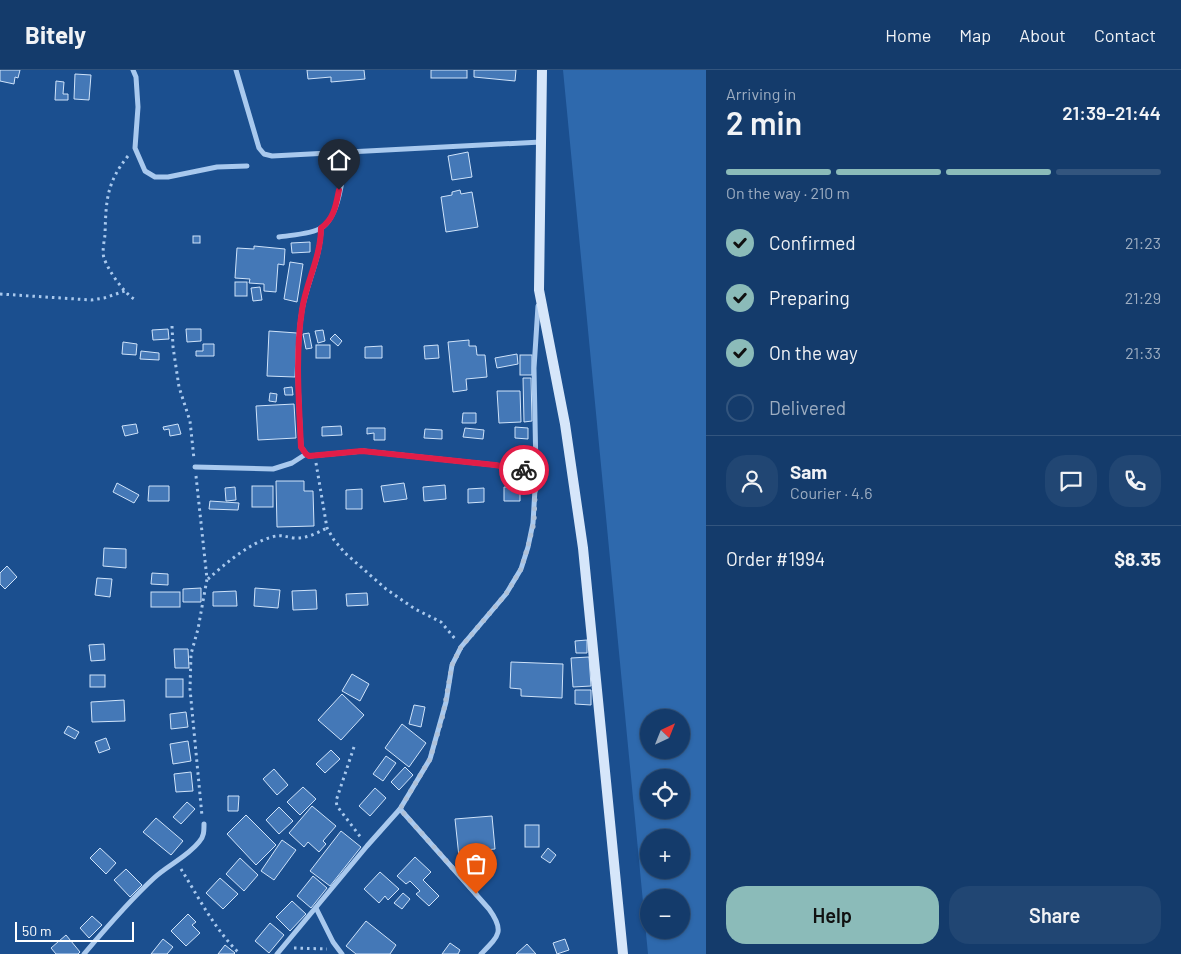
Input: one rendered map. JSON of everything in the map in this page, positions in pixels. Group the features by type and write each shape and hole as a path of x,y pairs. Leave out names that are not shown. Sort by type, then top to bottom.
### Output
{"street":[{"path":"133,70 136,77 138,107 134,148 145,171 155,177 168,177 218,167 247,166"},
{"path":"236,70 258,148 264,154 272,156 542,142"},
{"path":"277,954 400,809 430,759 440,728 452,665 461,647 506,594 521,569 528,546 534,523 536,472 534,368 539,290 542,70"},
{"path":"279,237 321,228 327,224 335,210 346,152"},
{"path":"306,454 301,447 297,376 302,310 321,242 321,228"},
{"path":"539,290 565,424 583,548 623,954"},
{"path":"195,467 273,469 306,454 362,451 495,465 536,472"},
{"path":"400,809 498,921 499,931 493,942 482,954"},
{"path":"84,954 129,902 156,876 177,862 199,842 203,835 204,824"},
{"path":"316,908 342,954"}],"path":[{"path":"134,148 114,176 104,210 103,256 125,291 134,299"},
{"path":"0,294 58,300 91,300 125,291"},
{"path":"172,326 179,387 190,421 207,579 198,629 191,654 190,689 199,772 200,803 204,824"},
{"path":"314,455 327,528 334,540 345,553 386,589 415,609 440,622 461,647"},
{"path":"207,579 228,562 263,540 283,535 295,538 308,537 327,528"},
{"path":"354,747 336,801 337,806 367,846"},
{"path":"177,862 210,918 229,944 240,954"},
{"path":"282,948 338,949"}],"shaded area":[{"path":"563,70 706,70 706,954 648,954 647,939 690,939 690,889 642,889 641,879 690,879 690,829 640,829 640,871"}],"building":[{"path":"0,70 20,70 18,78 15,77 14,84 0,81"},
{"path":"307,70 364,70 365,79 331,82 331,77 308,79"},
{"path":"431,70 467,70 467,78 431,78"},
{"path":"474,70 516,70 515,81 474,77"},
{"path":"75,74 91,75 89,100 74,99"},
{"path":"56,81 64,82 63,94 68,94 68,100 55,100"},
{"path":"468,152 472,177 452,180 448,156"},
{"path":"460,190 461,194 472,192 478,227 446,232 441,197 452,195 452,192"},
{"path":"193,236 200,236 200,243 193,243"},
{"path":"310,242 310,252 292,253 291,243"},
{"path":"254,246 285,249 284,265 278,264 276,292 264,291 264,284 249,283 250,279 235,278 237,248 254,249"},
{"path":"290,262 303,264 297,302 284,299"},
{"path":"235,282 247,282 247,296 235,296"},
{"path":"260,287 262,300 253,301 251,288"},
{"path":"168,329 169,339 153,340 152,330"},
{"path":"186,329 201,329 201,341 187,342"},
{"path":"323,330 325,341 318,343 315,331"},
{"path":"269,331 297,333 295,377 267,376"},
{"path":"309,333 312,348 306,349 303,334"},
{"path":"335,334 342,341 338,346 330,339"},
{"path":"469,340 469,346 476,346 477,355 485,355 487,377 466,379 467,390 453,392 448,342"},
{"path":"123,342 137,344 136,355 122,354"},
{"path":"203,344 214,344 214,356 196,356 196,351 203,351"},
{"path":"316,345 330,345 330,358 316,358"},
{"path":"438,345 439,358 425,359 424,346"},
{"path":"382,346 382,358 365,358 365,347"},
{"path":"141,351 159,353 159,360 140,359"},
{"path":"517,354 518,364 497,368 495,358"},
{"path":"520,355 532,355 532,375 520,375"},
{"path":"523,378 531,378 532,421 524,422"},
{"path":"292,387 293,395 285,395 284,388"},
{"path":"497,391 520,391 521,422 499,423"},
{"path":"270,393 277,394 276,402 269,401"},
{"path":"294,404 296,438 258,440 256,406"},
{"path":"463,413 476,413 476,423 462,423"},
{"path":"136,424 138,433 125,436 122,426"},
{"path":"178,424 181,434 170,436 169,429 164,430 163,427"},
{"path":"341,426 342,435 322,436 322,427"},
{"path":"515,427 528,428 528,439 515,438"},
{"path":"367,428 385,428 385,440 374,440 374,433 367,434"},
{"path":"465,428 484,430 483,439 463,437"},
{"path":"425,429 442,430 442,439 424,438"},
{"path":"276,481 304,481 304,491 313,491 314,526 277,527"},
{"path":"117,483 139,495 134,503 113,492"},
{"path":"404,483 407,499 384,502 381,486"},
{"path":"445,485 446,499 424,501 423,487"},
{"path":"149,486 169,486 169,501 148,501"},
{"path":"252,486 273,486 273,507 252,507"},
{"path":"235,487 236,500 226,501 225,488"},
{"path":"504,487 520,488 520,501 504,501"},
{"path":"484,488 484,502 468,503 468,489"},
{"path":"362,489 362,509 346,509 346,490"},
{"path":"210,501 239,503 238,510 209,509"},
{"path":"104,548 126,549 126,568 103,566"},
{"path":"7,566 17,577 5,589 0,584 0,573"},
{"path":"152,573 168,574 168,585 151,584"},
{"path":"97,578 112,579 110,597 95,595"},
{"path":"201,588 201,602 183,602 183,589"},
{"path":"255,588 280,590 278,608 254,606"},
{"path":"316,590 317,609 293,610 292,591"},
{"path":"236,591 237,606 213,606 213,592"},
{"path":"151,592 180,592 180,607 151,607"},
{"path":"367,593 368,605 347,606 346,594"},
{"path":"587,640 587,653 576,653 575,641"},
{"path":"104,644 105,660 91,661 89,645"},
{"path":"174,649 188,649 189,668 175,668"},
{"path":"589,657 591,686 573,687 571,658"},
{"path":"511,662 563,664 562,698 521,696 521,689 510,688"},
{"path":"352,674 369,684 360,701 342,691"},
{"path":"90,675 105,675 105,687 90,687"},
{"path":"166,679 183,679 183,697 166,697"},
{"path":"575,690 591,690 591,705 575,704"},
{"path":"342,694 364,715 341,740 318,720"},
{"path":"124,700 125,721 92,722 91,702"},
{"path":"414,705 425,707 421,727 409,724"},
{"path":"186,712 188,727 171,729 170,714"},
{"path":"402,724 426,743 409,767 385,748"},
{"path":"68,726 79,732 75,739 64,733"},
{"path":"106,738 110,749 99,753 95,742"},
{"path":"188,741 191,761 173,764 170,744"},
{"path":"331,750 340,759 325,773 316,764"},
{"path":"386,756 396,763 383,781 373,774"},
{"path":"405,767 413,775 399,790 391,782"},
{"path":"274,769 288,785 277,795 263,779"},
{"path":"191,772 193,791 176,792 174,774"},
{"path":"303,787 316,799 300,815 287,802"},
{"path":"375,788 386,798 370,816 359,806"},
{"path":"228,796 239,796 238,811 228,811"},
{"path":"187,802 195,809 181,824 173,817"},
{"path":"312,806 336,826 323,841 326,844 319,852 308,842 304,847 289,833"},
{"path":"279,807 293,821 279,834 266,820"},
{"path":"246,815 276,845 256,865 227,834"},
{"path":"492,816 495,849 484,850 485,855 459,857 455,819"},
{"path":"156,818 183,841 171,855 143,832"},
{"path":"525,825 539,825 539,847 525,847"},
{"path":"341,831 361,847 330,886 310,871"},
{"path":"282,840 296,850 274,880 261,871"},
{"path":"100,848 116,863 106,874 90,858"},
{"path":"548,848 556,855 550,863 541,857"},
{"path":"415,857 431,872 423,880 439,896 429,906 416,894 420,891 410,881 406,884 397,876"},
{"path":"240,858 258,875 244,891 226,874"},
{"path":"126,869 142,885 130,897 114,880"},
{"path":"380,872 399,889 388,900 385,896 379,903 364,889"},
{"path":"313,876 327,888 311,908 297,896"},
{"path":"220,878 238,894 223,909 206,893"},
{"path":"403,893 410,899 402,909 394,903"},
{"path":"292,901 306,914 290,931 276,917"},
{"path":"188,914 196,922 192,925 200,933 186,946 171,931"},
{"path":"92,916 102,925 89,938 80,928"},
{"path":"366,921 396,945 390,954 356,954 346,946"},
{"path":"270,923 284,935 269,953 255,941"},
{"path":"66,935 80,952 78,954 56,954 51,948"},
{"path":"163,939 173,947 167,954 151,954"},
{"path":"565,939 569,950 557,954 553,943"},
{"path":"450,943 460,950 458,954 442,954"},
{"path":"527,944 536,954 516,954"},
{"path":"225,945 235,953 218,954"}],"way so far":[{"path":"476,894 400,809 430,759 440,728 452,665 461,647 506,594 521,569 534,523 536,472 524,470"}],"route":[{"path":"339,190 335,210 327,224 321,228 321,242 316,264 307,286 302,310 297,376 301,447 303,451 309,456 362,451 495,465 524,470"}]}
